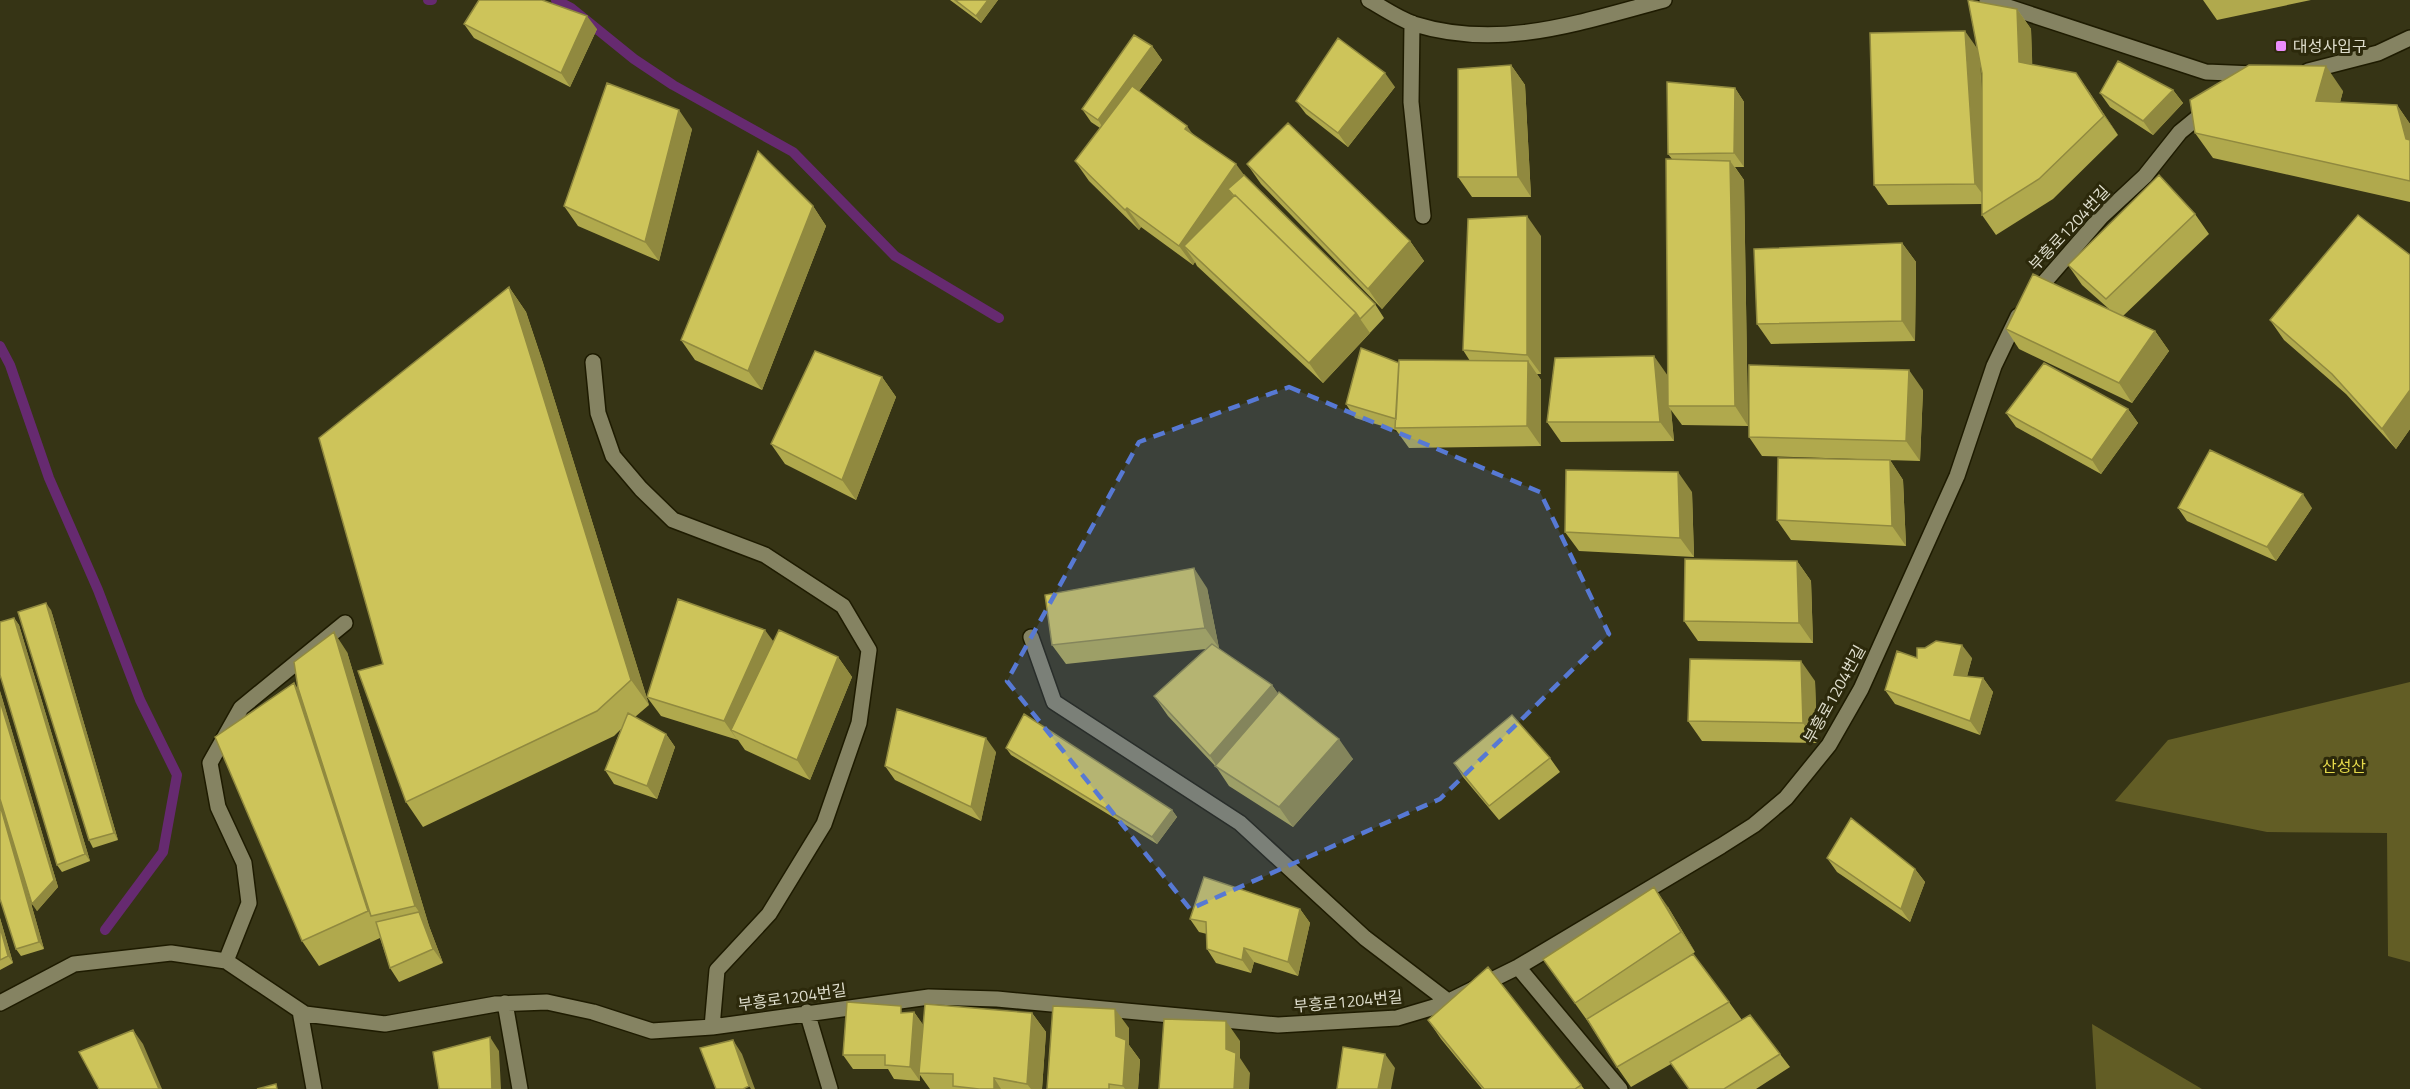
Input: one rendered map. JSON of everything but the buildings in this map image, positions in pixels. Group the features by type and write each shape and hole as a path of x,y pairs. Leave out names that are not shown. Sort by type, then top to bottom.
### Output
{"street":[{"path":"1369,0 1412,23 1466,35 1511,35 1558,29 1664,0"},
{"path":"1987,0 2206,72 2268,74 2240,88"},
{"path":"1412,23 1410,102 1423,216"},
{"path":"2290,72 2312,71 2378,53 2410,38"},
{"name":"부흥로1204번길","path":"0,1003 74,964 171,953 226,961 304,1014 385,1024 505,1003 547,1002 593,1012 652,1031 712,1027 807,1012 929,997 997,999 1278,1025 1397,1018 1449,1002 1518,968 1754,825 1786,798 1829,745 1861,689 1957,476 1994,366 2012,327 2049,274 2101,217 2145,176 2180,132 2221,97"},
{"path":"593,362 598,413 613,456 641,489 673,520 765,555 843,606 869,650 859,723 824,824 769,914 717,970 712,1027"},
{"path":"226,961 249,903 244,863 218,807 210,763 241,708 345,623"},
{"path":"1031,637 1054,702 1240,823 1365,938 1449,1002"},
{"path":"1518,968 1620,1089"},
{"path":"505,1003 520,1089"},
{"path":"300,1011 314,1089"},
{"path":"807,1012 830,1089"}],"highlighted area":[{"path":"1289,387 1540,492 1609,634 1440,799 1190,909 1007,681 1139,442"}],"green space":[{"name":"산성산","path":"2410,682 2410,962 2388,956 2387,833 2267,832 2115,801 2168,740"},
{"path":"2092,1024 2202,1089 2096,1089"}],"waterway":[{"path":"556,0 571,8 634,59 673,85 793,152 895,256 999,318"},
{"path":"0,346 10,365 49,478 98,590 140,700 177,775 163,852 105,930"}],"place":[{"name":"대성사입구","path":"2281,46"}]}
